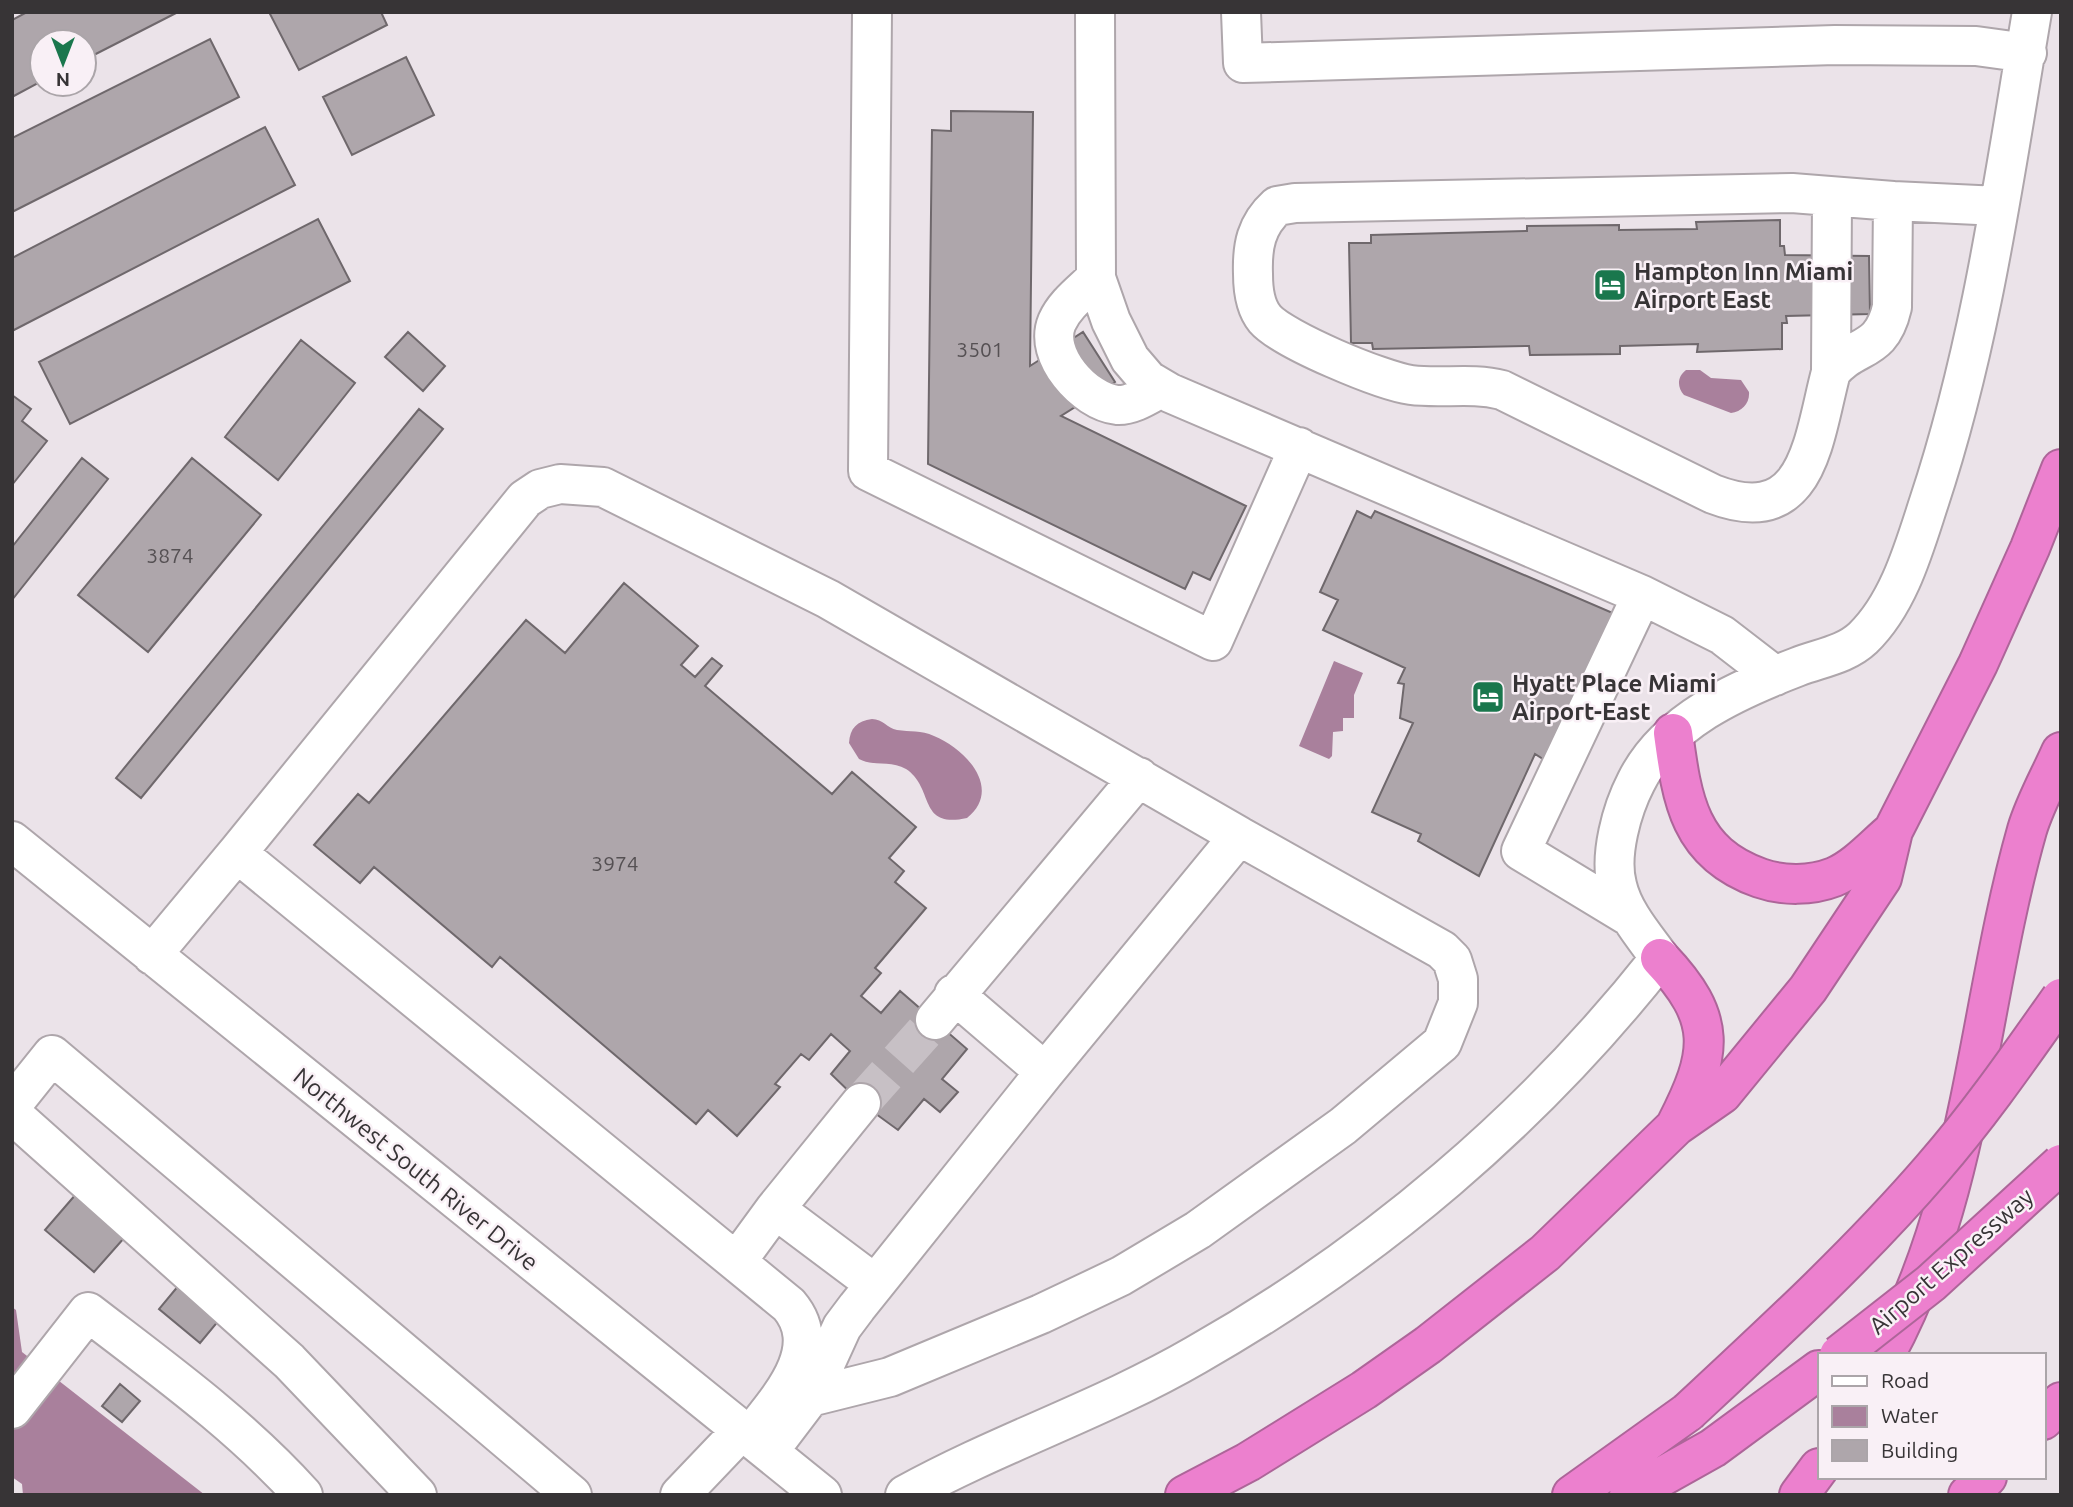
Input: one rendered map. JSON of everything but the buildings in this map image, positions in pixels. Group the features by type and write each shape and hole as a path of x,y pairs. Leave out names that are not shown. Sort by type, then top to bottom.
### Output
{"highway":[{"path":"1185,1495 1248,1462 1364,1390 1428,1345 1545,1253 1676,1126 1722,1094 1808,989 1882,878 1892,831 1978,664 2030,548 2061,469"},
{"path":"1674,733 1680,786 1695,826 1714,852 1748,873 1783,883 1800,884 1834,877 1892,831"},
{"path":"1886,1353 1919,1283 1940,1218 1962,1133 2028,828 2061,752"},
{"path":"1660,958 1690,995 1704,1032 1699,1074 1676,1126"},
{"path":"1572,1495 1688,1412 1859,1248 1933,1168 2000,1086 2061,998"},
{"name":"Airport Expressway","path":"1842,1353 1931,1283 2061,1164"},
{"path":"1629,1495 1713,1448 1818,1371"},
{"path":"2045,1418 2061,1402"},
{"path":"1799,1495 1818,1469"},
{"path":"1968,1495 1985,1479"}],"street":[{"path":"872,12 868,471 1213,640 1300,447"},
{"path":"1095,12 1096,278 1111,321 1130,359 1148,380 1161,388 1642,595 1722,635 1775,676"},
{"path":"905,1495 951,1469 1195,1356 1339,1265 1431,1193 1506,1127 1586,1046 1660,958 1630,917 1616,885 1619,831 1634,783 1645,765 1674,733 1722,700 1855,645 1872,627 1898,586 1918,536 1960,401 1976,335 1999,206 2024,27 1976,46 1835,45 1243,63 1241,12"},
{"path":"1832,198 1831,372 1805,469 1796,484 1769,501 1737,503 1502,390 1484,386 1397,383 1288,337 1263,317 1256,301 1252,254 1256,233 1277,206 1295,203 1792,193 1832,198 1999,206"},
{"path":"1831,372 1839,362 1880,337 1888,323 1892,307 1893,201"},
{"path":"1096,278 1065,309 1056,325 1054,343 1062,361 1076,381 1092,395 1118,405 1136,402 1161,388"},
{"path":"152,955 525,499 540,489 560,484 603,487 828,599 1442,950 1451,960 1458,979 1458,1003 1442,1043 1343,1126 1198,1230 1121,1276 1041,1314 890,1377 810,1397 680,1495"},
{"path":"1630,917 1521,851 1642,595"},
{"path":"1045,1072 944,1007 1139,777"},
{"path":"810,1397 842,1327 1045,1072 1240,836"},
{"name":"Northwest South River Drive","path":"12,841 822,1495"},
{"path":"237,853 737,1261 797,1314 802,1342 797,1372 753,1439"},
{"path":"12,1105 52,1055 572,1495"},
{"path":"737,1261 775,1209 861,1103"},
{"path":"12,1114 289,1361 417,1495"},
{"path":"775,1209 875,1284"},
{"path":"12,1409 88,1312 272,1462 303,1495"}],"water":[{"path":"1686,370 1700,370 1711,378 1741,380 1749,392 1747,403 1739,411 1731,413 1684,395 1679,382"},
{"path":"1334,661 1363,673 1354,695 1354,718 1343,718 1343,731 1333,732 1332,756 1329,759 1299,746"},
{"path":"872,719 897,730 934,736 958,750 968,760 981,783 982,795 977,807 967,818 940,818 933,812 915,777 906,769 859,759 849,743 851,733 862,721"},
{"path":"12,1307 16,1310 22,1352 205,1495 23,1495 22,1484 12,1477"}],"tunnel":[{"path":"861,1103 935,1020"}],"place":[{"name":"Hampton Inn Miami Airport East","path":"1610,285"},
{"name":"Hyatt Place Miami Airport-East","path":"1488,697"}]}
